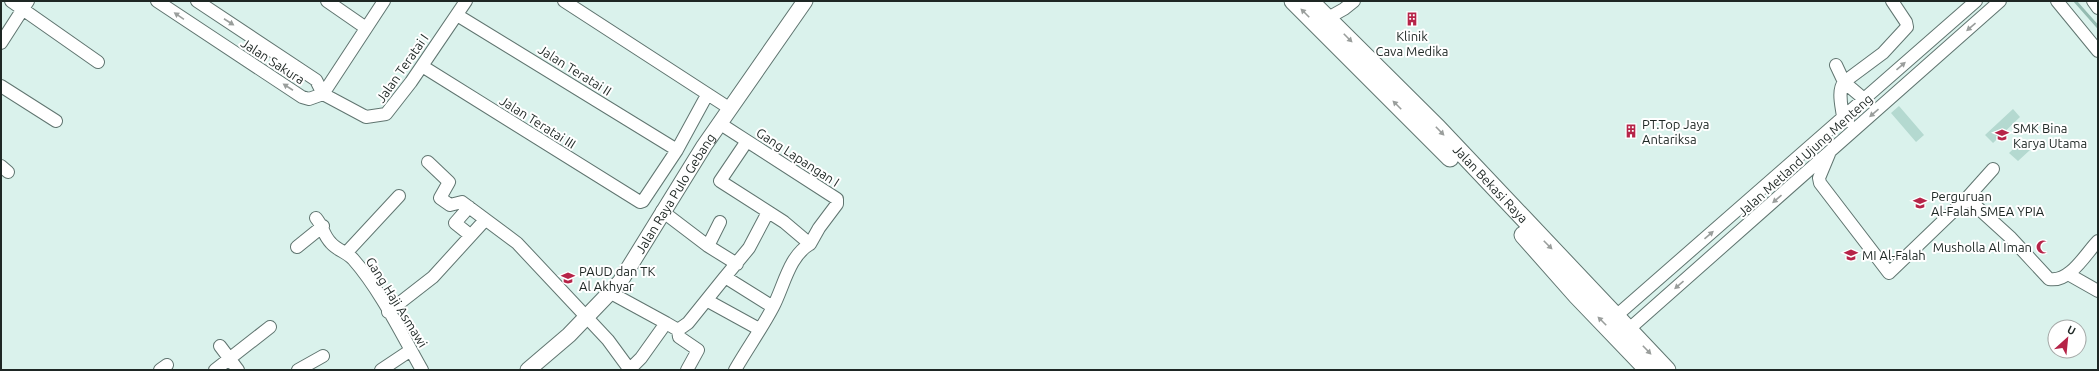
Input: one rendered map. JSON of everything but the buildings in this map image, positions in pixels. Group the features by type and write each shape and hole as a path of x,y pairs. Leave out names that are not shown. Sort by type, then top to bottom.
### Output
{"highway":[{"name":"Jalan Bekasi Raya","path":"1293,1 1454,162 1616,316 1666,370"},
{"name":"Jalan Bekasi Raya","path":"1310,1 1438,128 1528,232 1577,296 1648,370"}],"main road":[{"name":"Jalan Raya Pulo Gebang","path":"528,370 611,293 635,260 662,211 719,123 805,1"}],"street":[{"path":"11,1 26,5 98,62"},
{"name":"Jalan Sakura","path":"157,1 302,97 309,99 323,94 316,80 196,1"},
{"path":"326,1 366,28"},
{"path":"323,94 384,1"},
{"name":"Jalan Teratai I","path":"323,94 366,117 382,115 389,112 466,1"},
{"path":"564,1 729,108"},
{"path":"1328,18 1344,9 1354,1"},
{"path":"1857,128 1843,117 1841,95 1844,82 1882,53 1907,27 1906,22 1892,1"},
{"name":"Jalan Metland Ujung Menteng","path":"1616,316 1976,1"},
{"name":"Jalan Metland Ujung Menteng","path":"1628,330 2000,1"},
{"path":"2057,1 2098,51"},
{"path":"2093,1 2098,8"},
{"path":"1,43 26,5"},
{"name":"Jalan Teratai II","path":"457,15 677,150"},
{"path":"1836,65 1844,82 1864,99"},
{"name":"Jalan Teratai III","path":"422,66 640,202 643,201 677,150"},
{"path":"1,86 56,121"},
{"path":"677,150 707,95"},
{"name":"Gang Lapangan I","path":"719,123 837,199 837,204 819,228 810,244"},
{"path":"735,370 758,329 773,307 795,259 803,248 810,244 768,212 720,181 747,141"},
{"path":"1830,152 1819,178 1820,183 1889,273 1967,198 1993,169"},
{"path":"428,162 449,182 440,198 450,205 460,202 517,243 612,345 630,370 641,358 666,323"},
{"path":"347,252 399,196"},
{"path":"1967,198 2011,238 2045,276 2054,280 2068,274 2098,240"},
{"path":"469,208 456,223 470,235"},
{"path":"662,211 708,246 737,264"},
{"path":"678,330 688,323 708,301 725,277 737,264 754,239 768,212"},
{"path":"388,312 433,277 485,220"},
{"name":"Gang Haji Asmawi","path":"297,247 320,222 331,244 347,252 370,282 422,370"},
{"path":"708,246 720,222"},
{"path":"2068,274 2098,291"},
{"path":"725,277 773,307"},
{"path":"611,293 678,330"},
{"path":"708,301 758,329"},
{"path":"215,370 230,360 270,327"},
{"path":"678,330 679,337 698,350 692,368"},
{"path":"220,346 238,370"},
{"path":"382,369 411,350"},
{"path":"298,370 323,356"}],"green space":[{"path":"1899,106 1924,135 1916,142 1891,113"},
{"path":"2013,109 2020,117 1993,143 1985,135"},
{"path":"2022,141 2030,150 2018,161 2009,153"}],"waterway":[{"path":"2075,1 2098,27"}],"place":[{"name":"Klinik Cava Medika","path":"1412,19"},
{"name":"PT.Top Jaya Antariksa","path":"1631,131"},
{"name":"SMK Bina Karya Utama","path":"2002,135"},
{"name":"Perguruan Al-Falah SMEA YPIA","path":"1920,203"},
{"name":"Musholla Al Iman","path":"2043,247"},
{"name":"MI Al-Falah","path":"1851,255"},
{"name":"PAUD dan TK Al Akhyar","path":"568,278"}]}
